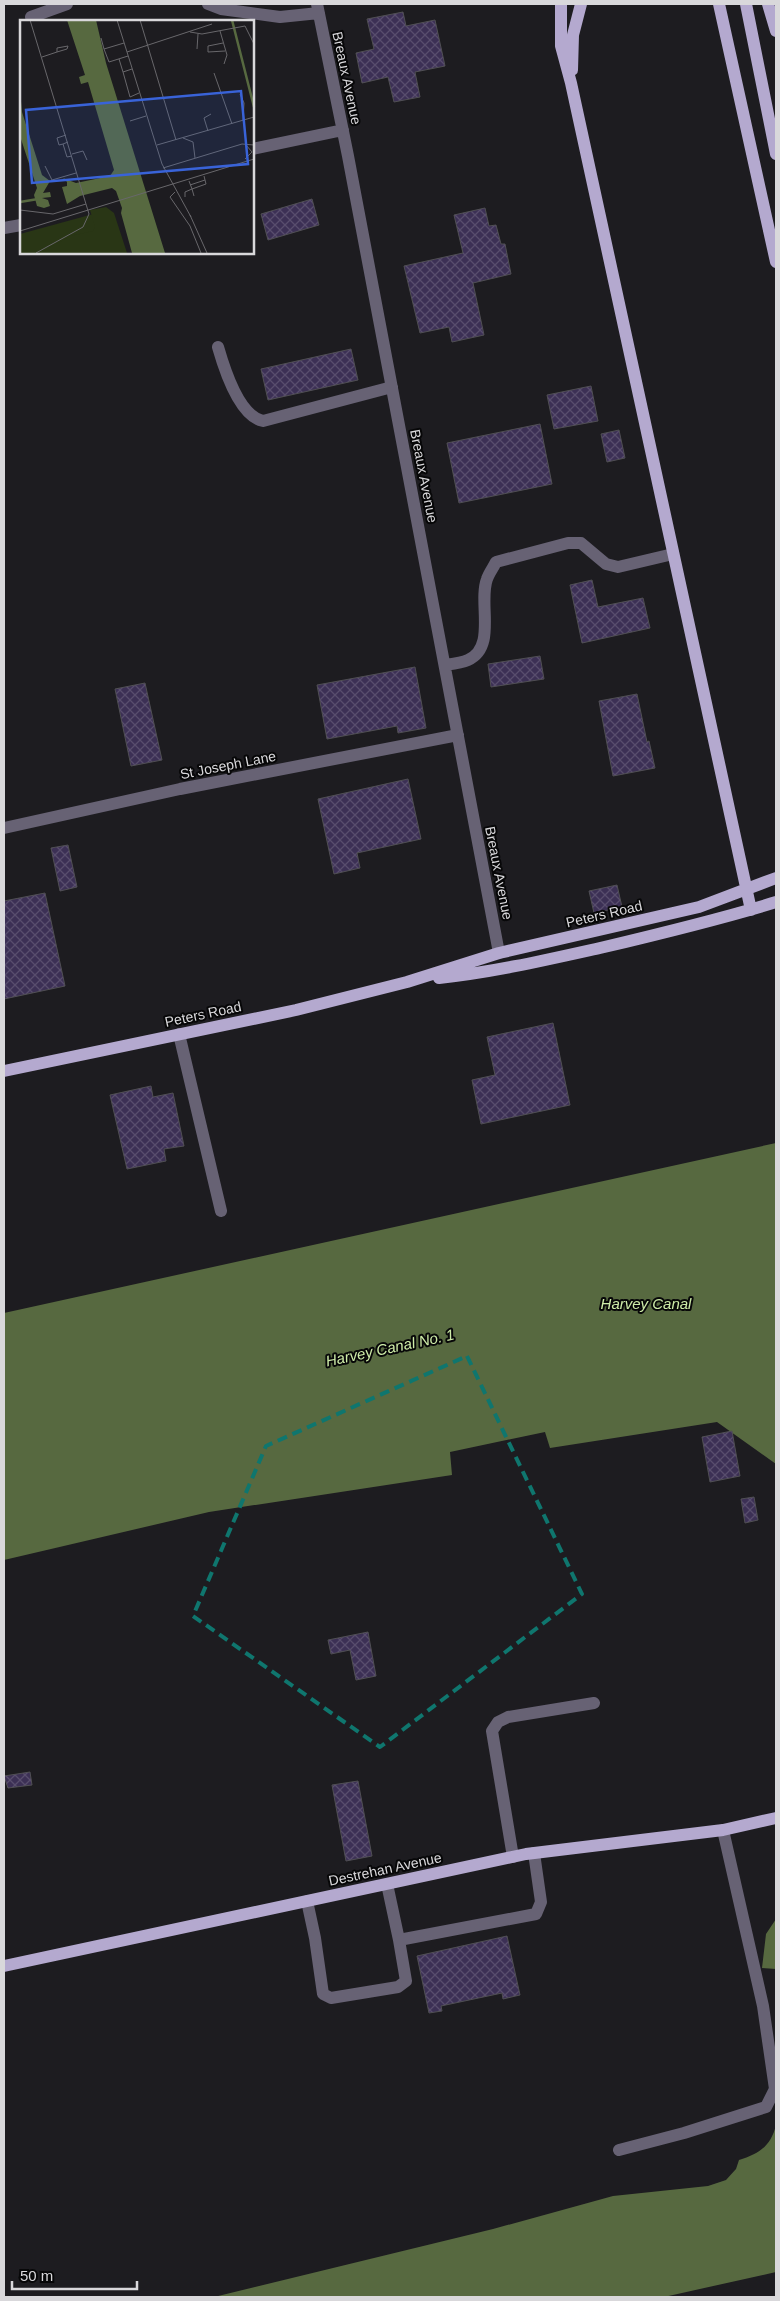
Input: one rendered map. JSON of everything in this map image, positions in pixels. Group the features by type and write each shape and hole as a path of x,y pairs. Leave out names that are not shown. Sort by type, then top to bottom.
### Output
{"main road":[{"path":"561,4 561,46 571,83 751,910"},
{"path":"571,83 573,35 581,4"},
{"path":"712,4 723,26"},
{"path":"719,4 776,262"},
{"path":"746,4 776,154"},
{"path":"768,4 776,31"},
{"name":"Peters Road","path":"4,1071 296,1010 407,982 499,954 699,906 776,878"},
{"name":"Peters Road","path":"407,982 495,972 700,925 776,902"},
{"name":"Destrehan Avenue","path":"4,1966 513,1857 723,1830 776,1818"}],"street":[{"path":"31,17 67,4"},
{"path":"208,4 221,9 280,17 318,8"},
{"name":"Breaux Avenue","path":"318,8 343,130 499,954"},
{"path":"254,149 343,130"},
{"path":"4,228 20,225"},
{"path":"218,347 227,378 248,412 258,420 321,407 392,387"},
{"path":"445,665 468,660 479,651 485,635 483,608 486,580 496,562 568,542 582,543 606,564 618,567 673,554"},
{"name":"St Joseph Lane","path":"4,828 180,790 458,735"},
{"path":"179,1034 221,1211"},
{"path":"513,1857 492,1732 498,1722 508,1717 594,1702"},
{"path":"619,2150 684,2133 766,2107 775,2090 763,2006 723,1830"},
{"path":"399,1940 536,1914 541,1902 534,1853"},
{"path":"307,1901 316,1938 323,1994 331,1998 398,1987 406,1981 387,1884"}],"highlighted area":[{"path":"467,1356 582,1594 380,1747 193,1616 266,1446"}],"water":[{"name":"Harvey Canal","path":"776,1143 776,1464 717,1422 550,1448 545,1432 450,1452 452,1475 209,1512 4,1560 4,1313"},
{"path":"776,1919 776,1969 762,1968 766,1934"},
{"path":"776,2125 776,2272 664,2297 214,2297 493,2229 613,2196 708,2186 726,2180 736,2169 739,2160 753,2155 763,2148 771,2138"}],"building":[{"path":"403,12 406,26 435,20 445,66 415,72 420,97 394,102 388,77 362,83 356,53 374,49 367,19"},
{"path":"312,199 319,225 268,240 261,214"},
{"path":"485,208 489,226 496,225 501,244 505,244 511,274 473,283 484,335 452,342 449,327 420,333 404,266 463,253 454,215"},
{"path":"351,349 358,380 268,400 261,369"},
{"path":"591,386 598,421 554,429 547,395"},
{"path":"540,424 552,484 459,503 447,443"},
{"path":"619,430 625,458 607,462 601,434"},
{"path":"592,580 598,607 643,598 650,628 582,643 570,585"},
{"path":"540,656 544,679 491,687 488,664"},
{"path":"415,667 426,728 398,733 397,726 327,739 317,685"},
{"path":"145,683 162,760 131,766 115,689"},
{"path":"637,694 647,742 649,741 655,768 613,776 599,701"},
{"path":"408,779 421,839 357,853 360,868 334,874 318,799"},
{"path":"68,845 77,887 60,891 51,848"},
{"path":"617,885 622,907 594,913 589,891"},
{"path":"45,893 65,986 4,999 4,901"},
{"path":"553,1023 570,1105 481,1124 472,1080 495,1075 487,1037"},
{"path":"151,1086 153,1097 173,1093 184,1146 164,1149 166,1161 127,1169 110,1095"},
{"path":"732,1431 740,1476 710,1482 702,1437"},
{"path":"754,1497 758,1520 745,1523 741,1499"},
{"path":"368,1632 376,1676 356,1680 350,1650 331,1654 328,1640"},
{"path":"30,1772 32,1785 8,1788 4,1776"},
{"path":"358,1781 372,1856 346,1861 332,1785"},
{"path":"507,1936 520,1995 503,1999 502,1993 441,2006 442,2011 429,2013 417,1956"}],"water label":[{"name":"Harvey Canal No. 1","path":"390,1348"}]}
